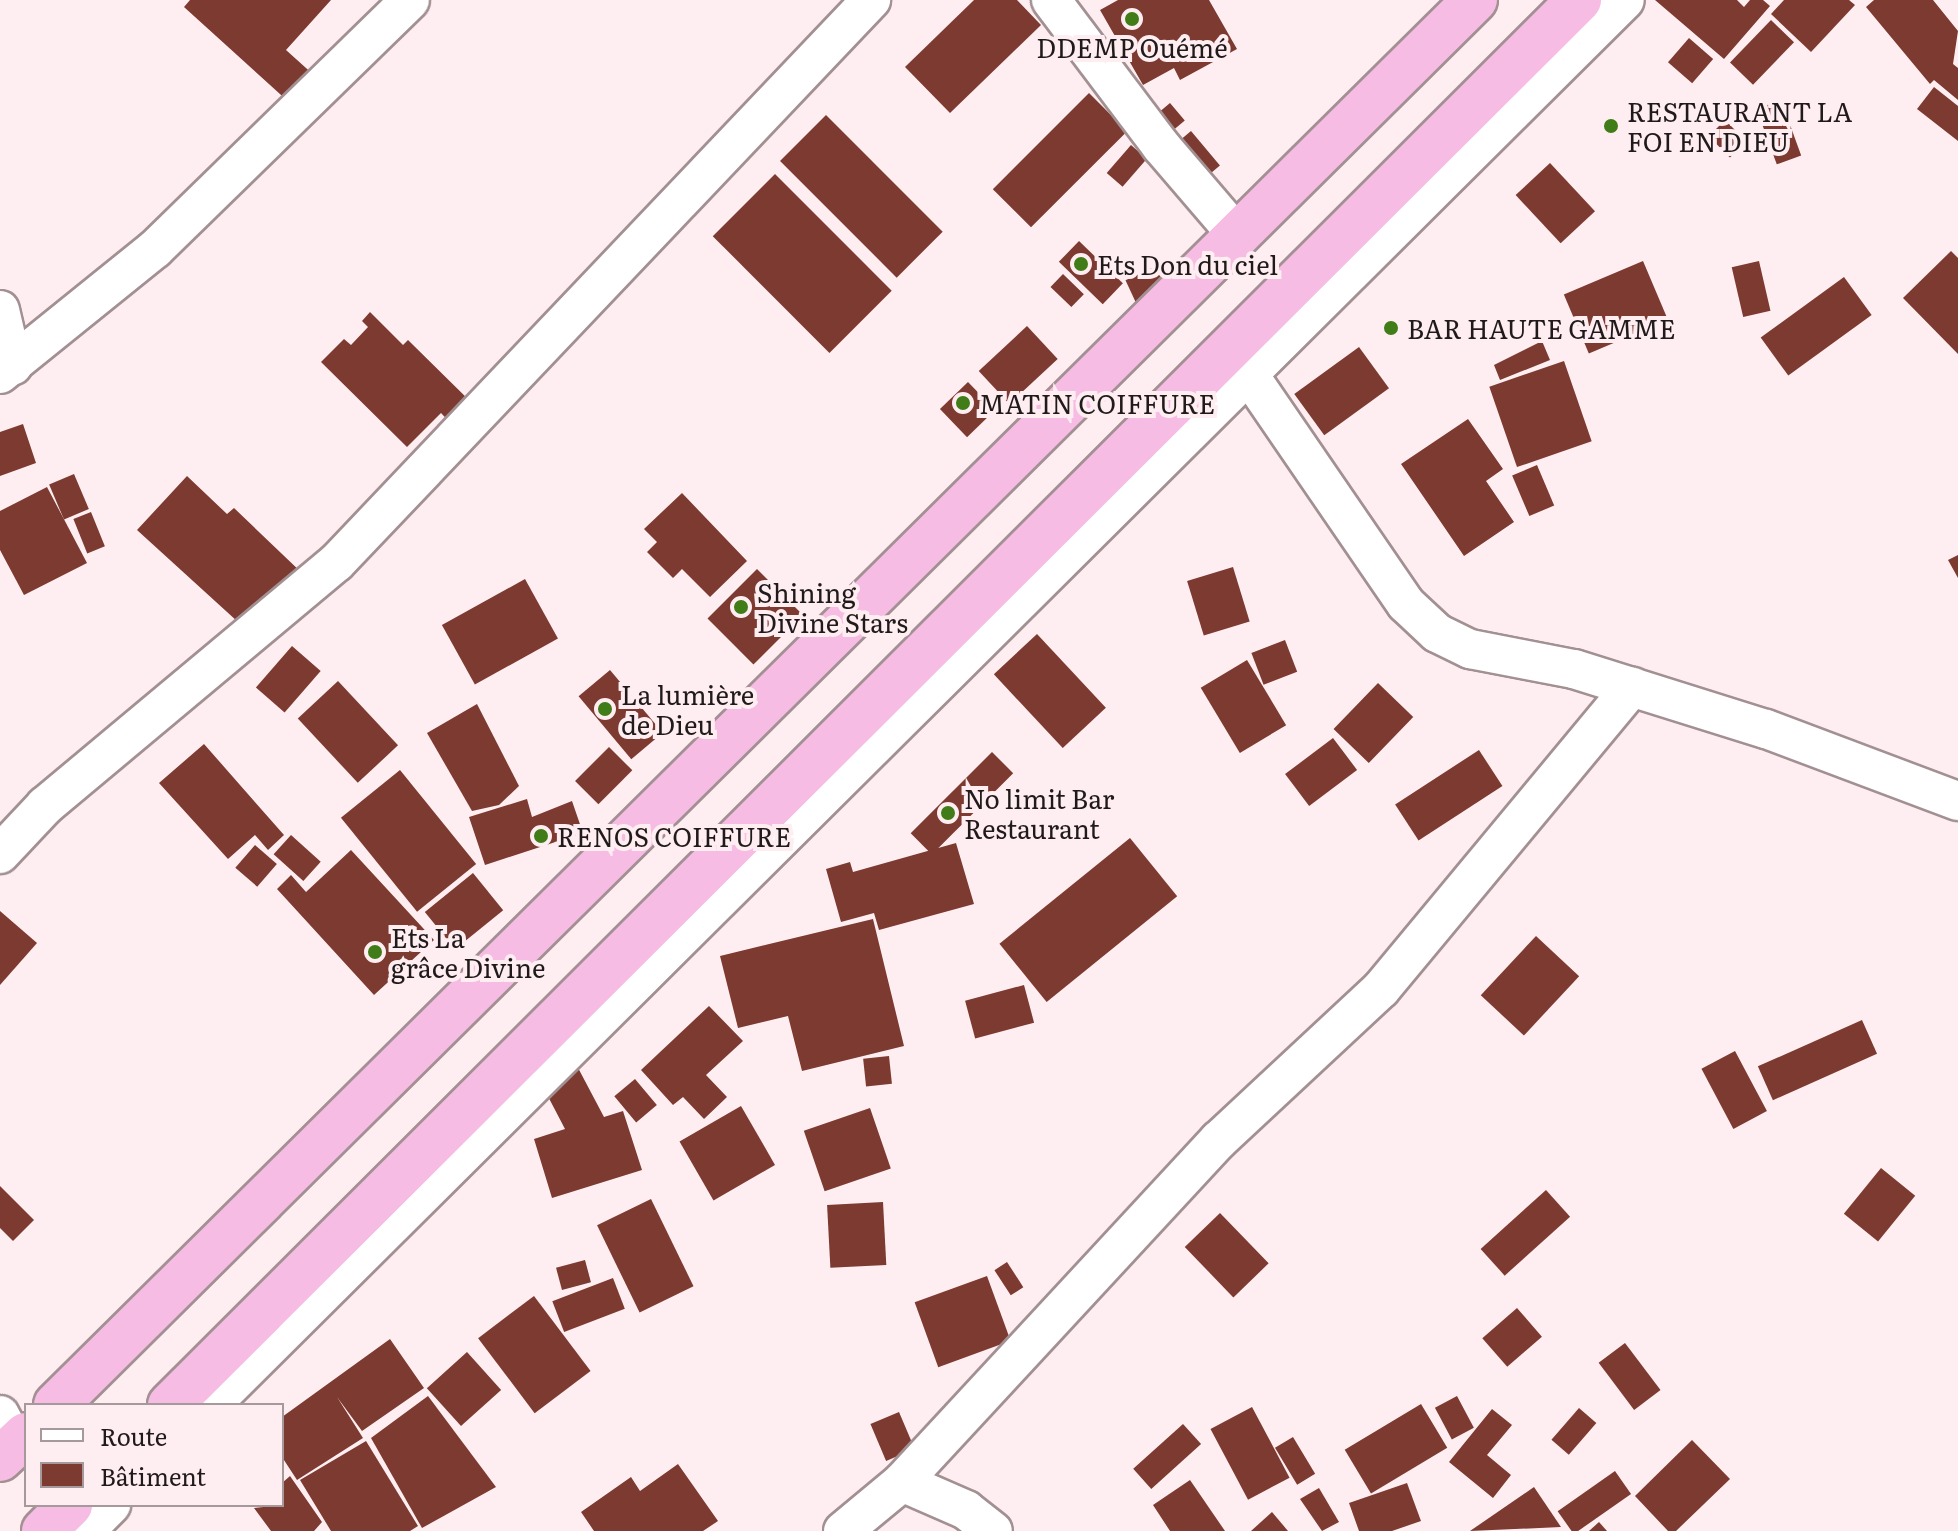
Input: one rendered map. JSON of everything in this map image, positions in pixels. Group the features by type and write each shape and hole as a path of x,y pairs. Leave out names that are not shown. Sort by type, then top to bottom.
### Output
{"highway":[{"path":"58,1403 1475,0"},
{"path":"172,1403 1244,354 1579,0"},
{"path":"44,1531 68,1507"}],"street":[{"path":"6,370 155,249 410,0"},
{"path":"0,854 45,806 336,563 871,0"},
{"path":"1051,0 1161,146 1239,237"},
{"path":"213,1403 1244,354 1625,0"},
{"path":"0,310 6,370"},
{"path":"1244,354 1406,604 1437,633 1470,649 1574,669 1766,729 1958,801"},
{"path":"843,1531 902,1482 1219,1140 1381,989 1632,687"},
{"path":"902,1482 966,1510 993,1531"},
{"path":"85,1531 109,1507"}],"building":[{"path":"190,0 331,0 286,50 316,77 291,104 184,7"},
{"path":"974,0 1017,0 1041,25 950,113 905,67"},
{"path":"1118,0 1209,0 1237,49 1180,80 1174,68 1143,85 1100,10"},
{"path":"1655,0 1737,0 1744,7 1750,0 1763,0 1770,6 1724,59"},
{"path":"1784,0 1849,0 1855,5 1811,52 1771,14"},
{"path":"1874,0 1933,0 1958,31 1953,64 1958,68 1958,100 1934,80 1930,84 1866,7"},
{"path":"1771,20 1794,42 1753,85 1730,62"},
{"path":"1689,38 1713,59 1692,83 1668,62"},
{"path":"1934,87 1958,106 1958,141 1917,109"},
{"path":"1089,93 1127,131 1031,227 993,189"},
{"path":"1781,100 1801,155 1777,164 1757,109"},
{"path":"1170,103 1185,121 1169,134 1154,116"},
{"path":"826,115 943,232 897,278 780,161"},
{"path":"1725,120 1746,141 1730,157 1709,136"},
{"path":"1191,131 1220,165 1202,181 1173,146"},
{"path":"1131,145 1147,159 1123,187 1107,173"},
{"path":"1550,163 1595,211 1561,243 1516,195"},
{"path":"775,174 892,291 829,353 713,236"},
{"path":"1079,241 1123,283 1103,304 1059,262"},
{"path":"1951,251 1958,258 1958,354 1903,298"},
{"path":"1169,260 1183,290 1139,310 1125,280"},
{"path":"1643,261 1668,320 1589,354 1564,295"},
{"path":"1759,261 1770,311 1743,317 1732,267"},
{"path":"1063,274 1084,294 1071,307 1050,287"},
{"path":"1844,277 1872,315 1788,376 1761,338"},
{"path":"370,312 403,345 408,340 477,408 456,429 441,413 407,447 321,362 344,339 351,345 368,327 362,321"},
{"path":"1027,326 1058,359 1009,404 979,371"},
{"path":"1542,341 1550,360 1500,380 1494,365"},
{"path":"1359,347 1389,388 1324,435 1294,394"},
{"path":"1564,361 1592,441 1517,467 1489,387"},
{"path":"968,382 995,410 967,437 940,409"},
{"path":"1468,419 1503,469 1486,481 1514,522 1464,556 1401,464"},
{"path":"23,424 36,463 0,476 0,432"},
{"path":"1537,465 1554,506 1529,516 1512,476"},
{"path":"74,474 89,509 64,520 49,485"},
{"path":"187,476 227,514 234,508 303,574 249,632 137,530"},
{"path":"47,487 87,563 24,595 0,550 0,511"},
{"path":"682,493 747,561 710,597 682,569 673,578 647,552 657,542 644,529"},
{"path":"91,512 105,546 87,553 73,519"},
{"path":"1958,555 1958,578 1948,560"},
{"path":"1233,567 1250,622 1204,636 1187,581"},
{"path":"757,569 803,615 753,664 708,618"},
{"path":"525,579 558,638 475,685 442,625"},
{"path":"1037,634 1106,708 1063,748 994,674"},
{"path":"1285,640 1297,672 1264,685 1251,653"},
{"path":"292,646 321,671 285,712 256,688"},
{"path":"1247,660 1286,725 1240,753 1201,688"},
{"path":"610,670 663,733 631,759 579,696"},
{"path":"338,681 398,745 358,783 298,719"},
{"path":"1378,683 1413,717 1369,763 1334,729"},
{"path":"477,704 519,786 499,805 472,811 427,733"},
{"path":"1333,738 1357,770 1309,806 1285,774"},
{"path":"204,744 284,835 268,850 255,835 228,859 159,783"},
{"path":"609,747 632,770 598,804 575,781"},
{"path":"1479,750 1502,786 1419,841 1395,804"},
{"path":"992,752 1013,773 932,855 911,833"},
{"path":"400,770 476,864 417,912 341,818"},
{"path":"527,799 532,817 572,801 583,833 485,865 469,817"},
{"path":"291,835 321,862 303,881 274,854"},
{"path":"1130,838 1177,896 1047,1002 999,944"},
{"path":"956,843 974,904 879,930 874,913 841,922 826,869 850,862 853,872"},
{"path":"255,845 277,864 257,887 235,868"},
{"path":"351,850 434,940 374,995 277,889 291,875 306,892"},
{"path":"473,873 503,910 455,949 425,912"},
{"path":"0,911 37,943 0,985"},
{"path":"873,919 904,1046 802,1071 788,1016 738,1028 720,956"},
{"path":"1536,936 1579,976 1524,1035 1481,995"},
{"path":"1024,985 1034,1023 975,1038 965,1001"},
{"path":"709,1006 743,1041 706,1075 727,1097 704,1119 683,1097 673,1105 641,1070"},
{"path":"1862,1020 1877,1054 1773,1100 1758,1066"},
{"path":"1735,1051 1767,1111 1733,1129 1701,1069"},
{"path":"889,1056 892,1084 866,1087 863,1059"},
{"path":"576,1064 604,1117 623,1111 642,1170 552,1198 534,1139 565,1129 541,1083"},
{"path":"635,1079 657,1105 636,1122 614,1096"},
{"path":"741,1106 775,1165 714,1200 680,1142"},
{"path":"870,1108 891,1169 825,1191 804,1131"},
{"path":"1881,1168 1915,1196 1878,1242 1844,1214"},
{"path":"0,1186 34,1220 13,1241 0,1228"},
{"path":"1546,1190 1570,1217 1505,1276 1481,1249"},
{"path":"651,1199 694,1286 640,1312 597,1225"},
{"path":"883,1202 886,1265 830,1268 827,1205"},
{"path":"1220,1213 1269,1263 1233,1297 1185,1247"},
{"path":"585,1260 591,1282 562,1290 556,1268"},
{"path":"1007,1262 1023,1287 1011,1295 994,1270"},
{"path":"987,1276 1011,1341 938,1367 915,1302"},
{"path":"613,1278 625,1309 564,1332 552,1301"},
{"path":"534,1296 591,1371 535,1413 478,1338"},
{"path":"1517,1308 1542,1337 1507,1367 1482,1338"},
{"path":"390,1339 424,1388 362,1431 337,1397 363,1438 297,1480 284,1460 284,1416"},
{"path":"1625,1343 1661,1390 1634,1410 1599,1363"},
{"path":"467,1352 501,1390 461,1426 427,1388"},
{"path":"428,1396 496,1487 422,1528 371,1438"},
{"path":"1457,1396 1474,1428 1452,1440 1435,1408"},
{"path":"1421,1404 1447,1448 1371,1494 1345,1450"},
{"path":"1252,1407 1290,1478 1248,1500 1211,1429"},
{"path":"1579,1408 1596,1423 1569,1455 1551,1440"},
{"path":"1492,1409 1512,1425 1487,1455 1511,1475 1493,1498 1449,1462"},
{"path":"899,1412 915,1449 886,1461 870,1424"},
{"path":"1183,1424 1201,1444 1151,1489 1133,1469"},
{"path":"1293,1437 1315,1474 1297,1485 1275,1448"},
{"path":"1692,1440 1730,1479 1676,1531 1668,1531 1635,1496"},
{"path":"366,1441 418,1526 410,1531 331,1531 300,1480"},
{"path":"678,1464 718,1521 703,1531 594,1531 581,1512 631,1477 640,1491"},
{"path":"1615,1471 1631,1494 1578,1531 1572,1531 1558,1511"},
{"path":"290,1476 322,1522 314,1531 271,1531 254,1508 284,1507 284,1481"},
{"path":"1190,1480 1225,1531 1170,1531 1153,1505"},
{"path":"1407,1483 1421,1521 1392,1531 1359,1531 1349,1503"},
{"path":"1534,1487 1561,1527 1470,1531"},
{"path":"1319,1488 1339,1522 1322,1531 1300,1499"},
{"path":"1272,1512 1288,1531 1251,1531"},
{"path":"1599,1522 1607,1531 1589,1531"}],"place":[{"name":"DDEMP Ouémé","path":"1132,19"},
{"name":"RESTAURANT LA FOI EN DIEU","path":"1611,126"},
{"name":"Ets Don du ciel","path":"1081,264"},
{"name":"BAR HAUTE GAMME","path":"1391,328"},
{"name":"MATIN COIFFURE","path":"963,403"},
{"name":"Shining Divine Stars","path":"741,607"},
{"name":"La lumière de Dieu","path":"605,709"},
{"name":"No limit Bar Restaurant","path":"948,813"},
{"name":"RENOS COIFFURE","path":"541,836"},
{"name":"Ets La grâce Divine","path":"375,952"}]}
